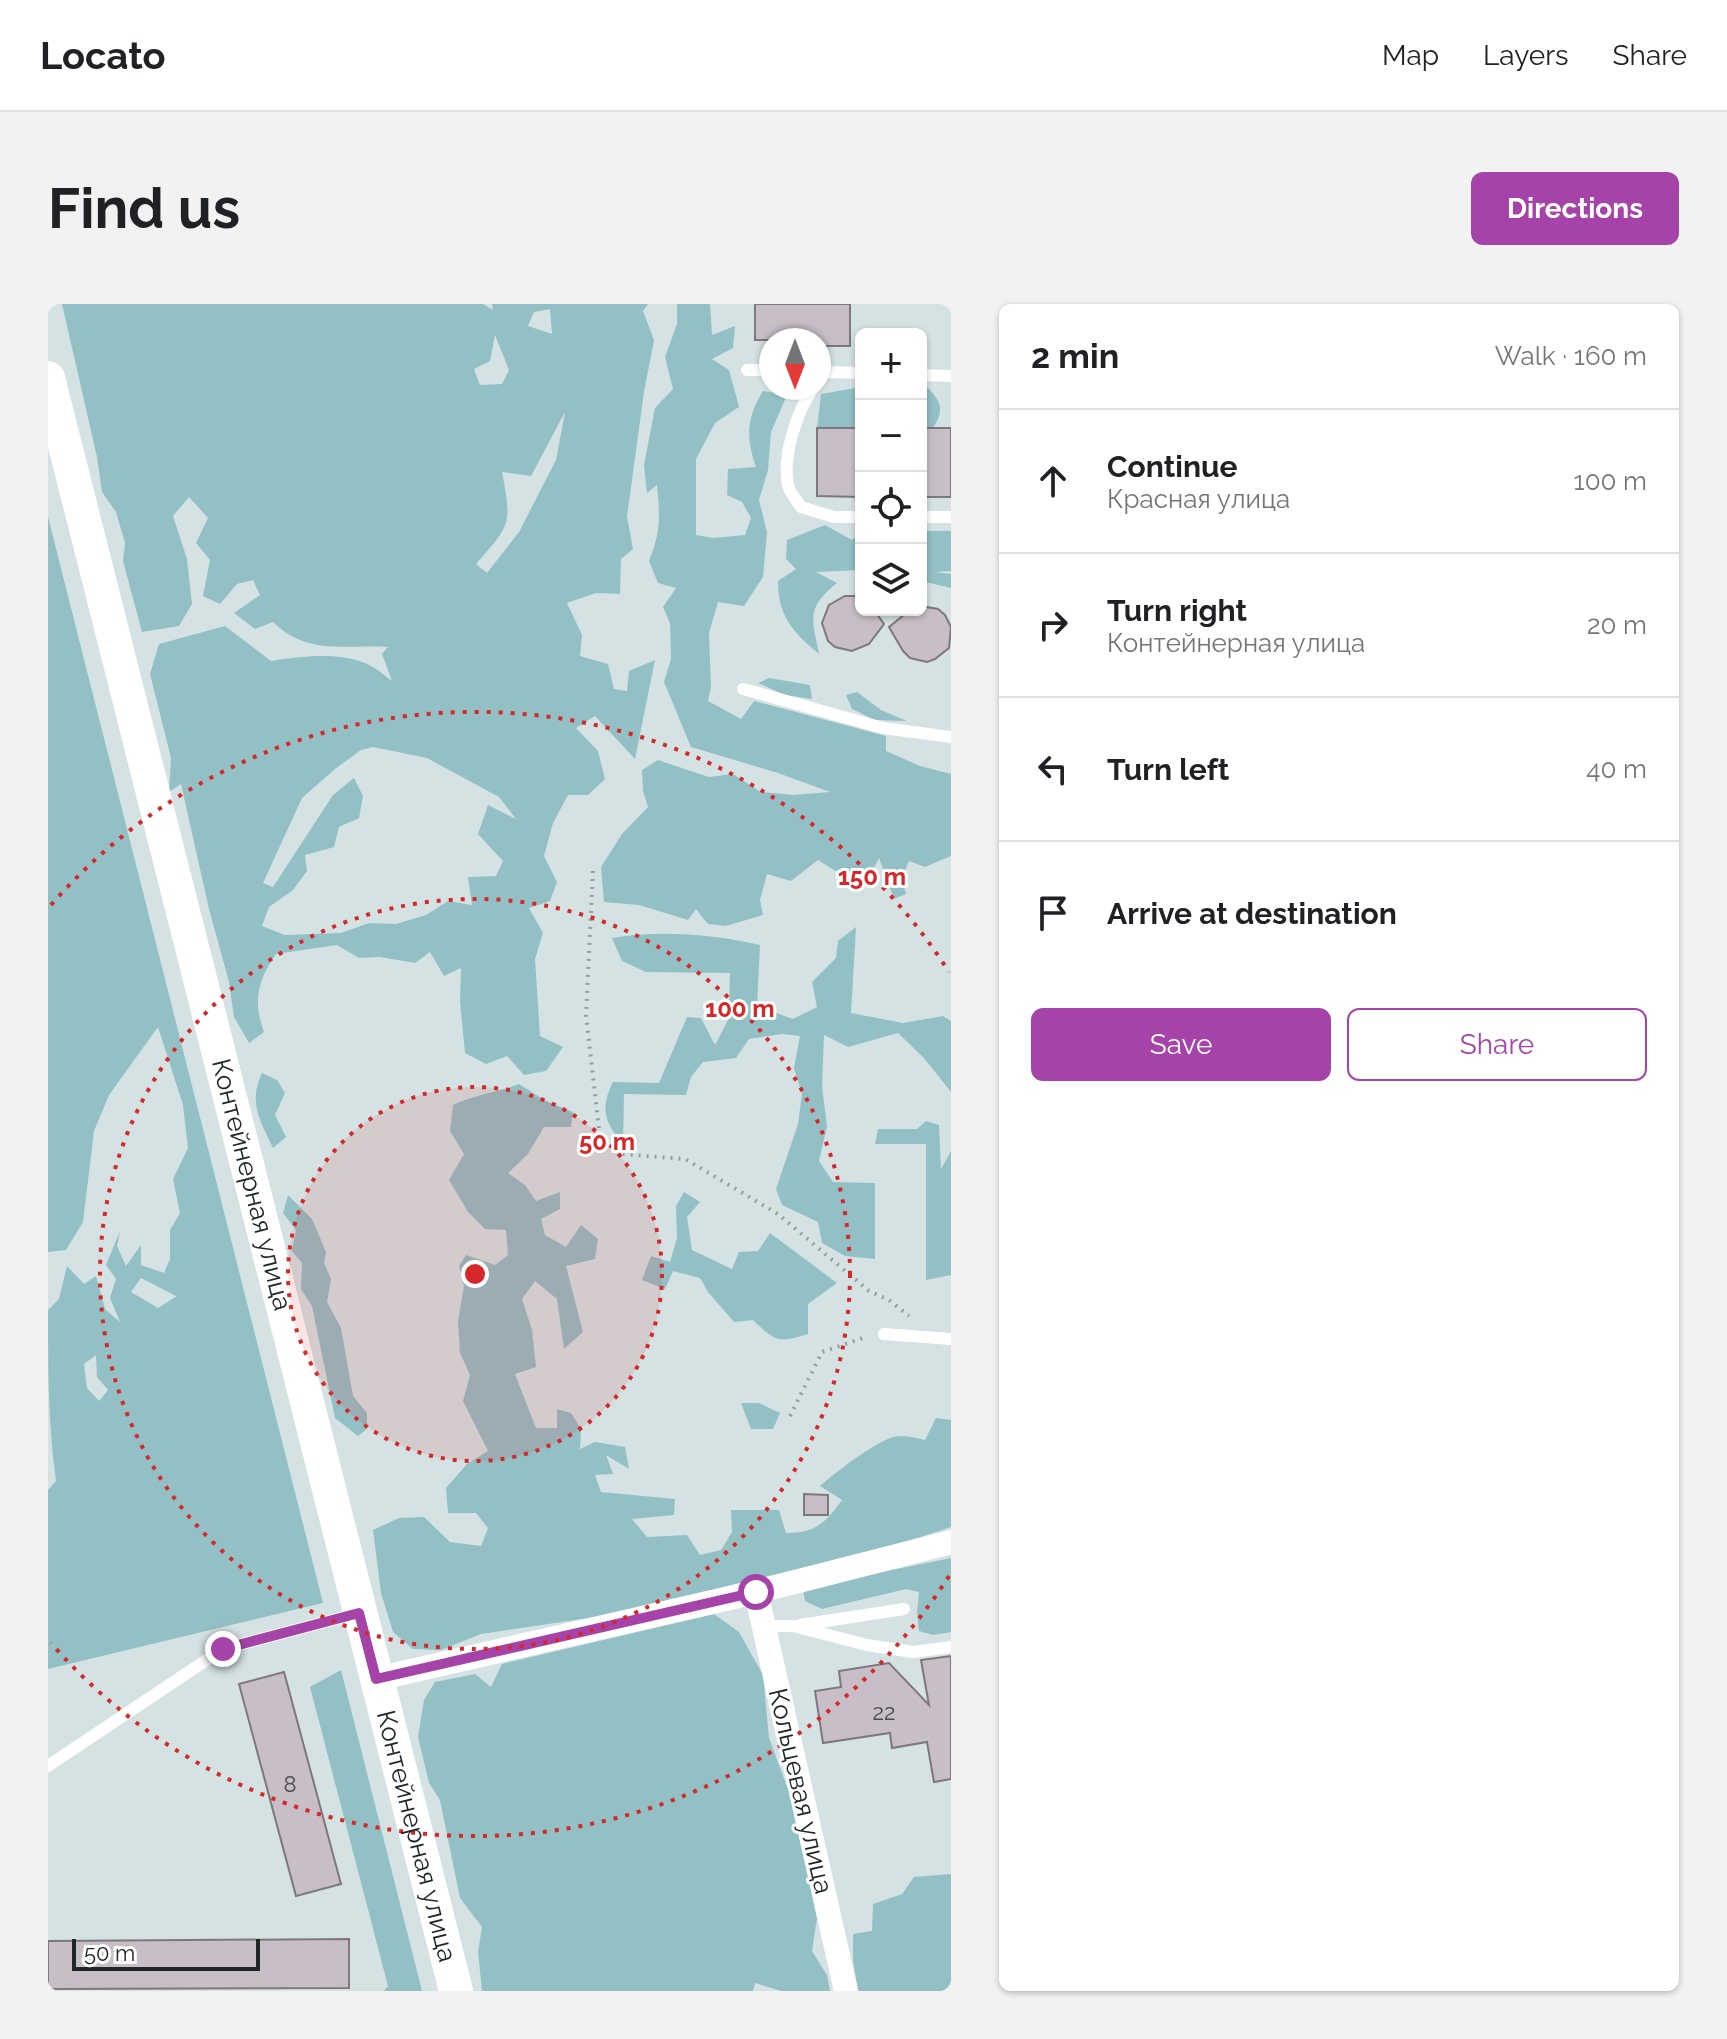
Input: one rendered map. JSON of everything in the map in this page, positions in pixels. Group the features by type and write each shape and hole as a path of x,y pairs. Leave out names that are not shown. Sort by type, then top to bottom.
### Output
{"street":[{"name":"Контейнерная улица","path":"48,378 456,1991"},
{"path":"376,1679 756,1592 951,1542"},
{"name":"Кольцевая улица","path":"756,1592 846,1991"}],"lane":[{"path":"747,370 759,370"},
{"path":"831,374 855,373"},
{"path":"927,375 951,376"},
{"path":"805,400 789,446 788,486 801,507 834,517 855,517"},
{"path":"927,517 951,517"},
{"path":"743,689 883,728 951,737"},
{"path":"884,1334 951,1339"},
{"path":"764,1626 793,1626 904,1609"},
{"path":"48,1766 223,1649 359,1613"},
{"path":"793,1626 867,1645 913,1652 951,1647"}],"path":[{"path":"593,871 586,1015 600,1138 621,1154 685,1159 778,1214 869,1291 889,1300 937,1338"},
{"path":"790,1416 822,1352 853,1339 884,1334"}],"shaded area":[{"path":"62,304 483,304 493,310 492,304 648,304 643,311 654,340 627,517 633,549 621,559 620,594 596,593 567,603 582,635 580,656 608,664 614,689 627,691 629,671 655,660 635,759 595,716 576,728 598,751 605,779 588,795 568,795 553,823 544,856 557,882 550,901 529,908 543,933 535,959 540,1036 563,1047 546,1071 524,1075 507,1056 486,1064 465,1053 460,1001 461,968 444,976 430,952 415,963 380,957 359,958 337,945 276,954 259,992 264,1032 249,1043 234,1017 229,982 181,784 169,792 171,758 150,674 159,644 225,626 271,661 343,657 369,665 392,681 382,654 388,647 313,644 286,633 273,622 255,629 234,613 260,595 253,580 237,584 220,604 203,596 210,560 196,543 208,518 189,497 173,516 187,559 192,604 179,626 142,632 123,561 125,543 116,512 102,492","holes":["550,309 552,334 528,326 534,312","495,335 509,370 502,384 480,385 474,369 490,361","565,412 556,460 519,532 487,573 476,564 506,523 507,503 502,472 531,476","373,747 427,758 499,797 516,819 488,805 478,834 503,861 496,876 468,877 472,905 448,901 426,915 396,924 369,923 341,933 285,935 262,926 269,907 293,890 307,871 305,855 334,847 339,827 359,818 363,796 354,778 333,795 273,887 263,883 302,798 361,750"]},
{"path":"677,304 710,304 712,335 735,326 733,348 712,359 729,370 739,407 715,423 696,459 696,535 713,538 745,535 751,518 742,502 727,495 728,469 756,467 749,428 759,399 785,400 771,432 768,470 759,500 767,532 763,577 744,606 718,602 709,633 711,687 708,701 741,719 754,701 886,736 886,751 920,766 951,774 951,856 925,867 909,861 902,878 906,894 894,899 879,858 871,873 837,872 818,860 791,881 767,874 760,900 763,915 726,926 708,924 696,909 688,920 639,905 604,902 601,867 622,834 648,807 642,770 658,760 709,777 733,774 761,792 793,795 830,792 691,747 664,682 671,659 670,623 663,607 676,588 658,583 649,561 658,532 659,506 657,485 647,493 644,465 655,408 673,389 665,357 677,324"},
{"path":"855,388 855,428 817,428 820,400 831,400 831,392"},
{"path":"927,388 939,402 939,417 933,428 927,428"},
{"path":"48,517 323,1603 48,1669 48,1490 56,1481 50,1417 48,1310 59,1299 67,1266 84,1284 96,1276 105,1309 120,1322 110,1298 116,1279 106,1265 120,1231 117,1246 126,1266 141,1245 141,1265 164,1273 170,1259 170,1230 180,1213 173,1179 188,1148 183,1105 158,1027 109,1095 94,1131 83,1222 66,1250 48,1252","holes":["141,1278 176,1296 177,1296 158,1308 131,1292","96,1355 97,1377 108,1390 99,1401 87,1388 84,1364"]},
{"path":"825,525 852,540 855,537 855,570 816,572 837,583 820,600 814,614 819,654 789,623 781,604 778,581 796,569 786,559 787,540"},
{"path":"927,531 951,531 951,571 934,572 951,574 951,588 927,582"},
{"path":"769,678 810,685 812,699 785,695 758,683"},
{"path":"857,692 881,710 907,721 875,720 852,709 846,695"},
{"path":"856,927 851,1013 903,1023 943,1016 951,1021 951,1092 924,1058 898,1033 848,1047 824,1035 822,1087 827,1126 819,1161 833,1182 875,1183 875,1259 845,1256 822,1243 818,1222 782,1205 776,1189 798,1124 802,1094 794,1068 800,1036 782,1034 749,1039 736,1058 703,1062 691,1077 686,1095 624,1094 623,1144 608,1122 605,1107 613,1082 659,1083 687,1017 701,1018 715,1045 729,1018 730,973 646,972 622,961 612,938 686,934 760,945 757,1006 793,1019 817,1007 812,982 836,958 838,941"},
{"path":"262,1073 277,1080 285,1093 275,1115 286,1137 273,1148 257,1111 256,1093"},
{"path":"519,1084 546,1101 573,1112 571,1127 544,1127 528,1154 508,1173 525,1185 536,1201 560,1192 560,1209 541,1219 545,1235 566,1247 581,1225 598,1239 595,1259 566,1266 583,1332 564,1349 557,1299 535,1281 522,1299 532,1330 536,1367 515,1374 536,1428 557,1428 557,1409 571,1413 581,1429 580,1449 595,1442 625,1447 629,1469 606,1455 613,1474 595,1475 601,1492 675,1499 674,1515 632,1519 647,1537 687,1535 700,1555 721,1550 732,1532 731,1510 779,1510 786,1533 812,1529 825,1521 842,1500 820,1486 836,1473 882,1442 900,1436 925,1440 936,1418 951,1420 951,1527 887,1548 602,1616 481,1634 441,1650 413,1649 393,1632 381,1593 373,1530 399,1518 424,1517 450,1542 481,1546 488,1528 476,1513 448,1513 446,1488 467,1464 488,1451 463,1401 470,1375 460,1353 458,1321 464,1286 459,1266 466,1255 495,1265 508,1255 506,1230 485,1229 468,1212 449,1180 464,1154 450,1131 453,1105"},
{"path":"926,1121 939,1125 941,1169 951,1151 951,1275 926,1280 926,1144 875,1144 878,1129 917,1129"},
{"path":"684,1192 700,1202 687,1217 692,1250 732,1269 739,1252 758,1251 770,1233 837,1283 808,1304 808,1334 778,1339 753,1320 734,1322 700,1278 673,1271 665,1289 642,1280 651,1256 670,1262 677,1238 676,1206"},
{"path":"288,1195 312,1219 326,1252 324,1263 331,1279 327,1302 341,1328 353,1396 367,1413 367,1429 358,1436 335,1418 312,1306 301,1289 302,1263 292,1251 296,1230 283,1213"},
{"path":"741,1403 759,1403 780,1413 773,1429 751,1429"},
{"path":"951,1558 951,1632 933,1635 919,1631 919,1592 906,1589 822,1609 805,1601 803,1588"},
{"path":"714,1614 739,1632 763,1675 769,1738 792,1800 817,1918 812,1951 827,1975 830,1991 781,1991 755,1983 753,1991 482,1991 478,1952 482,1927 460,1898 440,1800 429,1783 418,1737 424,1700 435,1682 475,1674 491,1687 502,1664"},
{"path":"341,1670 422,1991 384,1991 388,1986 310,1687"},
{"path":"951,1874 951,1991 858,1991 853,1934 872,1931 873,1904 902,1894 914,1877"}],"building":[{"path":"755,304 850,304 850,346 831,346 831,328 759,328 759,340 755,340"},
{"path":"817,428 855,428 855,497 817,496"},
{"path":"927,428 951,428 951,497 927,497"},
{"path":"845,596 855,596 855,616 878,616 884,624 869,644 852,651 835,647 828,641 822,623 829,605"},
{"path":"927,607 938,609 951,627 949,648 927,662 910,658 889,627 903,616 927,616"},
{"path":"804,1494 828,1495 828,1515 804,1515"},
{"path":"951,1656 951,1779 934,1782 927,1742 892,1748 890,1733 823,1743 815,1691 841,1687 839,1671 889,1663 929,1705 921,1660"},
{"path":"284,1672 341,1884 296,1896 239,1684"},
{"path":"349,1939 349,1988 48,1989 48,1941"}],"route":[{"path":"223,1649 359,1613 376,1679 756,1592"}]}
